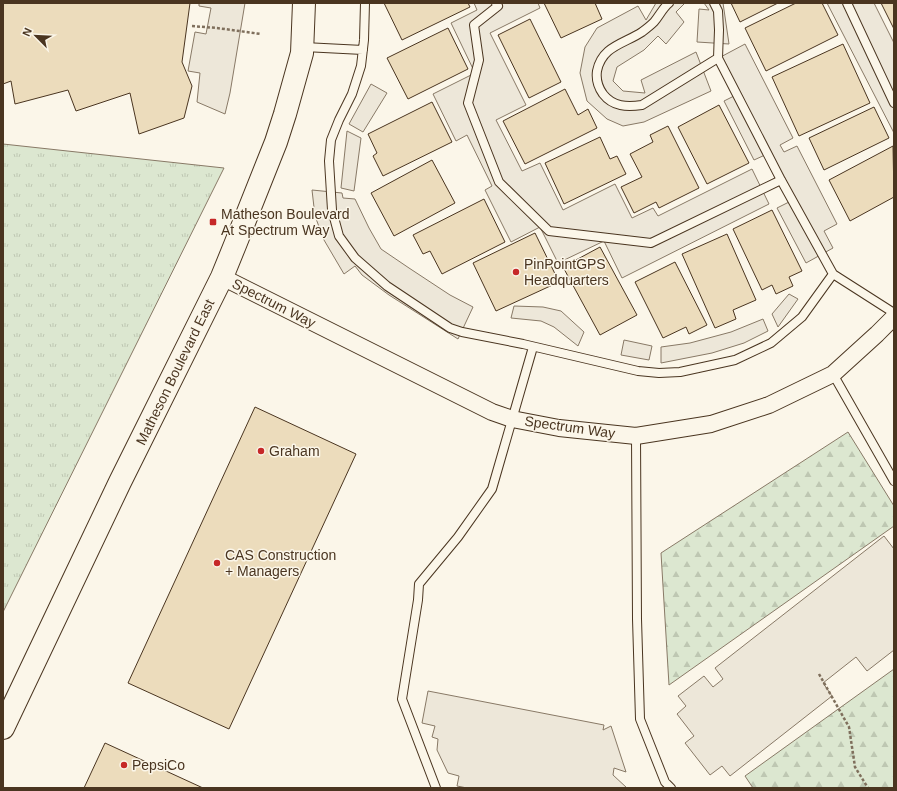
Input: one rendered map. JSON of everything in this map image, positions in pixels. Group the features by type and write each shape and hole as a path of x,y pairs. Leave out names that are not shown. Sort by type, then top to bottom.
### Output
{"street":[{"name":"Matheson Boulevard East","path":"3,728 120,482 222,277 236,245 286,114 302,53 304,3"},
{"name":"Spectrum Way","path":"222,277 492,412 512,419 559,428 636,436 711,424 769,405 833,374 894,317"}],"lane":[{"path":"365,3 364,40 361,66 352,94 331,140 329,161 332,210 340,236 355,258 387,286 450,328 462,332 638,371 659,374 680,372 735,360 771,343 802,317 833,274"},
{"path":"496,3 498,6 474,25 479,60 468,103 499,182 549,231 651,243 781,180"},
{"path":"669,3 653,22 641,33 610,49 603,56 598,64 598,84 608,100 629,107 642,105 718,58"},
{"path":"714,3 718,11 718,58 781,180 833,274 894,313"},
{"path":"847,3 894,103"},
{"path":"302,47 363,50"},
{"path":"436,788 402,699 418,600 419,584 458,537 492,488 533,347"},
{"path":"833,374 894,481"},
{"path":"636,436 637,619 640,719 665,782 671,788"}],"path":[{"path":"192,26 261,34"},
{"path":"819,674 849,727 855,766 868,788"}],"green space":[{"path":"3,144 224,168 3,612"},
{"path":"848,432 894,506 894,526 669,685 661,553"},
{"path":"894,669 894,787 753,788 745,776"}],"shaded area":[{"path":"199,3 245,3 225,114 197,102 200,73 188,71 195,32 206,34 211,8 199,6"},
{"path":"474,3 538,3 540,8 490,33 526,105 496,120 522,171 540,163 563,210 615,184 632,218 653,208 658,216 752,169 769,204 622,278 604,241 558,263 540,227 511,242 485,190 492,186 467,135 456,141 433,94 475,73 451,23 477,10"},
{"path":"656,3 685,3 676,12 684,22 666,44 658,36 644,50 617,67 613,81 623,91 645,93 641,80 696,52 711,91 644,122 623,126 607,119 587,101 580,73 585,47 597,28 638,6 646,20"},
{"path":"704,3 723,3 729,44 697,42 699,9 709,10"},
{"path":"827,3 874,3 894,43 894,133"},
{"path":"745,44 793,138 780,145 784,152 797,146 837,224 824,231 833,248 806,263 777,208 789,202 765,155 754,160 724,101 734,96 715,60"},
{"path":"371,84 387,93 363,132 349,124"},
{"path":"347,131 361,138 354,191 341,188"},
{"path":"312,190 342,193 343,198 355,199 381,249 450,295 473,307 458,339 389,295 362,275 355,266 344,274 324,240 315,216"},
{"path":"789,294 798,299 778,327 772,314"},
{"path":"514,306 543,307 561,311 584,332 578,346 554,327 541,321 511,318"},
{"path":"763,319 768,331 744,343 712,353 661,363 661,347 690,343 731,332"},
{"path":"624,340 652,346 649,360 621,355"},
{"path":"884,536 894,549 894,650 867,671 856,657 823,683 832,696 730,776 722,766 710,775 685,743 694,736 677,714 686,706 678,696 704,676 713,687 723,679 715,668"},
{"path":"428,691 604,725 603,730 611,726 626,772 614,768 613,775 627,788 467,788 457,786 459,776 448,773 437,750 438,739 432,737 435,726 422,723"}],"building":[{"path":"3,3 190,3 182,62 192,86 184,118 139,134 130,93 76,111 68,90 15,104 11,81 3,84"},
{"path":"384,3 468,3 470,7 402,40"},
{"path":"544,3 595,3 602,19 561,38"},
{"path":"731,3 778,3 740,22"},
{"path":"796,3 822,3 838,35 766,71 745,28"},
{"path":"881,3 894,3 894,29"},
{"path":"530,19 561,82 529,98 498,35"},
{"path":"448,28 468,69 408,99 387,58"},
{"path":"843,44 870,103 799,136 772,77"},
{"path":"565,89 578,115 588,109 597,128 525,164 503,121"},
{"path":"432,102 452,142 383,176 373,156 377,153 368,134"},
{"path":"719,105 749,163 707,184 678,127"},
{"path":"874,107 889,138 824,170 809,138"},
{"path":"668,126 699,188 659,208 656,202 634,213 621,187 642,177 630,154 653,142 650,135"},
{"path":"600,137 610,159 617,156 626,174 564,204 545,163"},
{"path":"893,146 894,197 850,221 829,180"},
{"path":"432,160 455,203 394,236 371,193"},
{"path":"484,199 505,242 442,274 430,251 423,254 413,235"},
{"path":"772,210 802,271 789,277 793,286 776,294 772,285 762,290 733,229"},
{"name":"PinPointGPS Headquarters","path":"535,233 559,282 496,311 473,263"},
{"path":"727,234 756,300 733,310 736,319 715,328 682,254"},
{"path":"600,247 637,315 600,335 563,267"},
{"path":"675,262 707,325 689,334 686,327 663,338 635,282"},
{"path":"255,407 356,454 229,729 128,683"},
{"name":"PepsiCo","path":"105,743 203,788 84,788"}],"place":[{"name":"Matheson Boulevard At Spectrum Way","path":"213,222"},
{"name":"PinPointGPS Headquarters","path":"516,272"},
{"name":"Graham","path":"261,451"},
{"name":"CAS Construction + Managers","path":"217,563"},
{"name":"PepsiCo","path":"124,765"}]}
